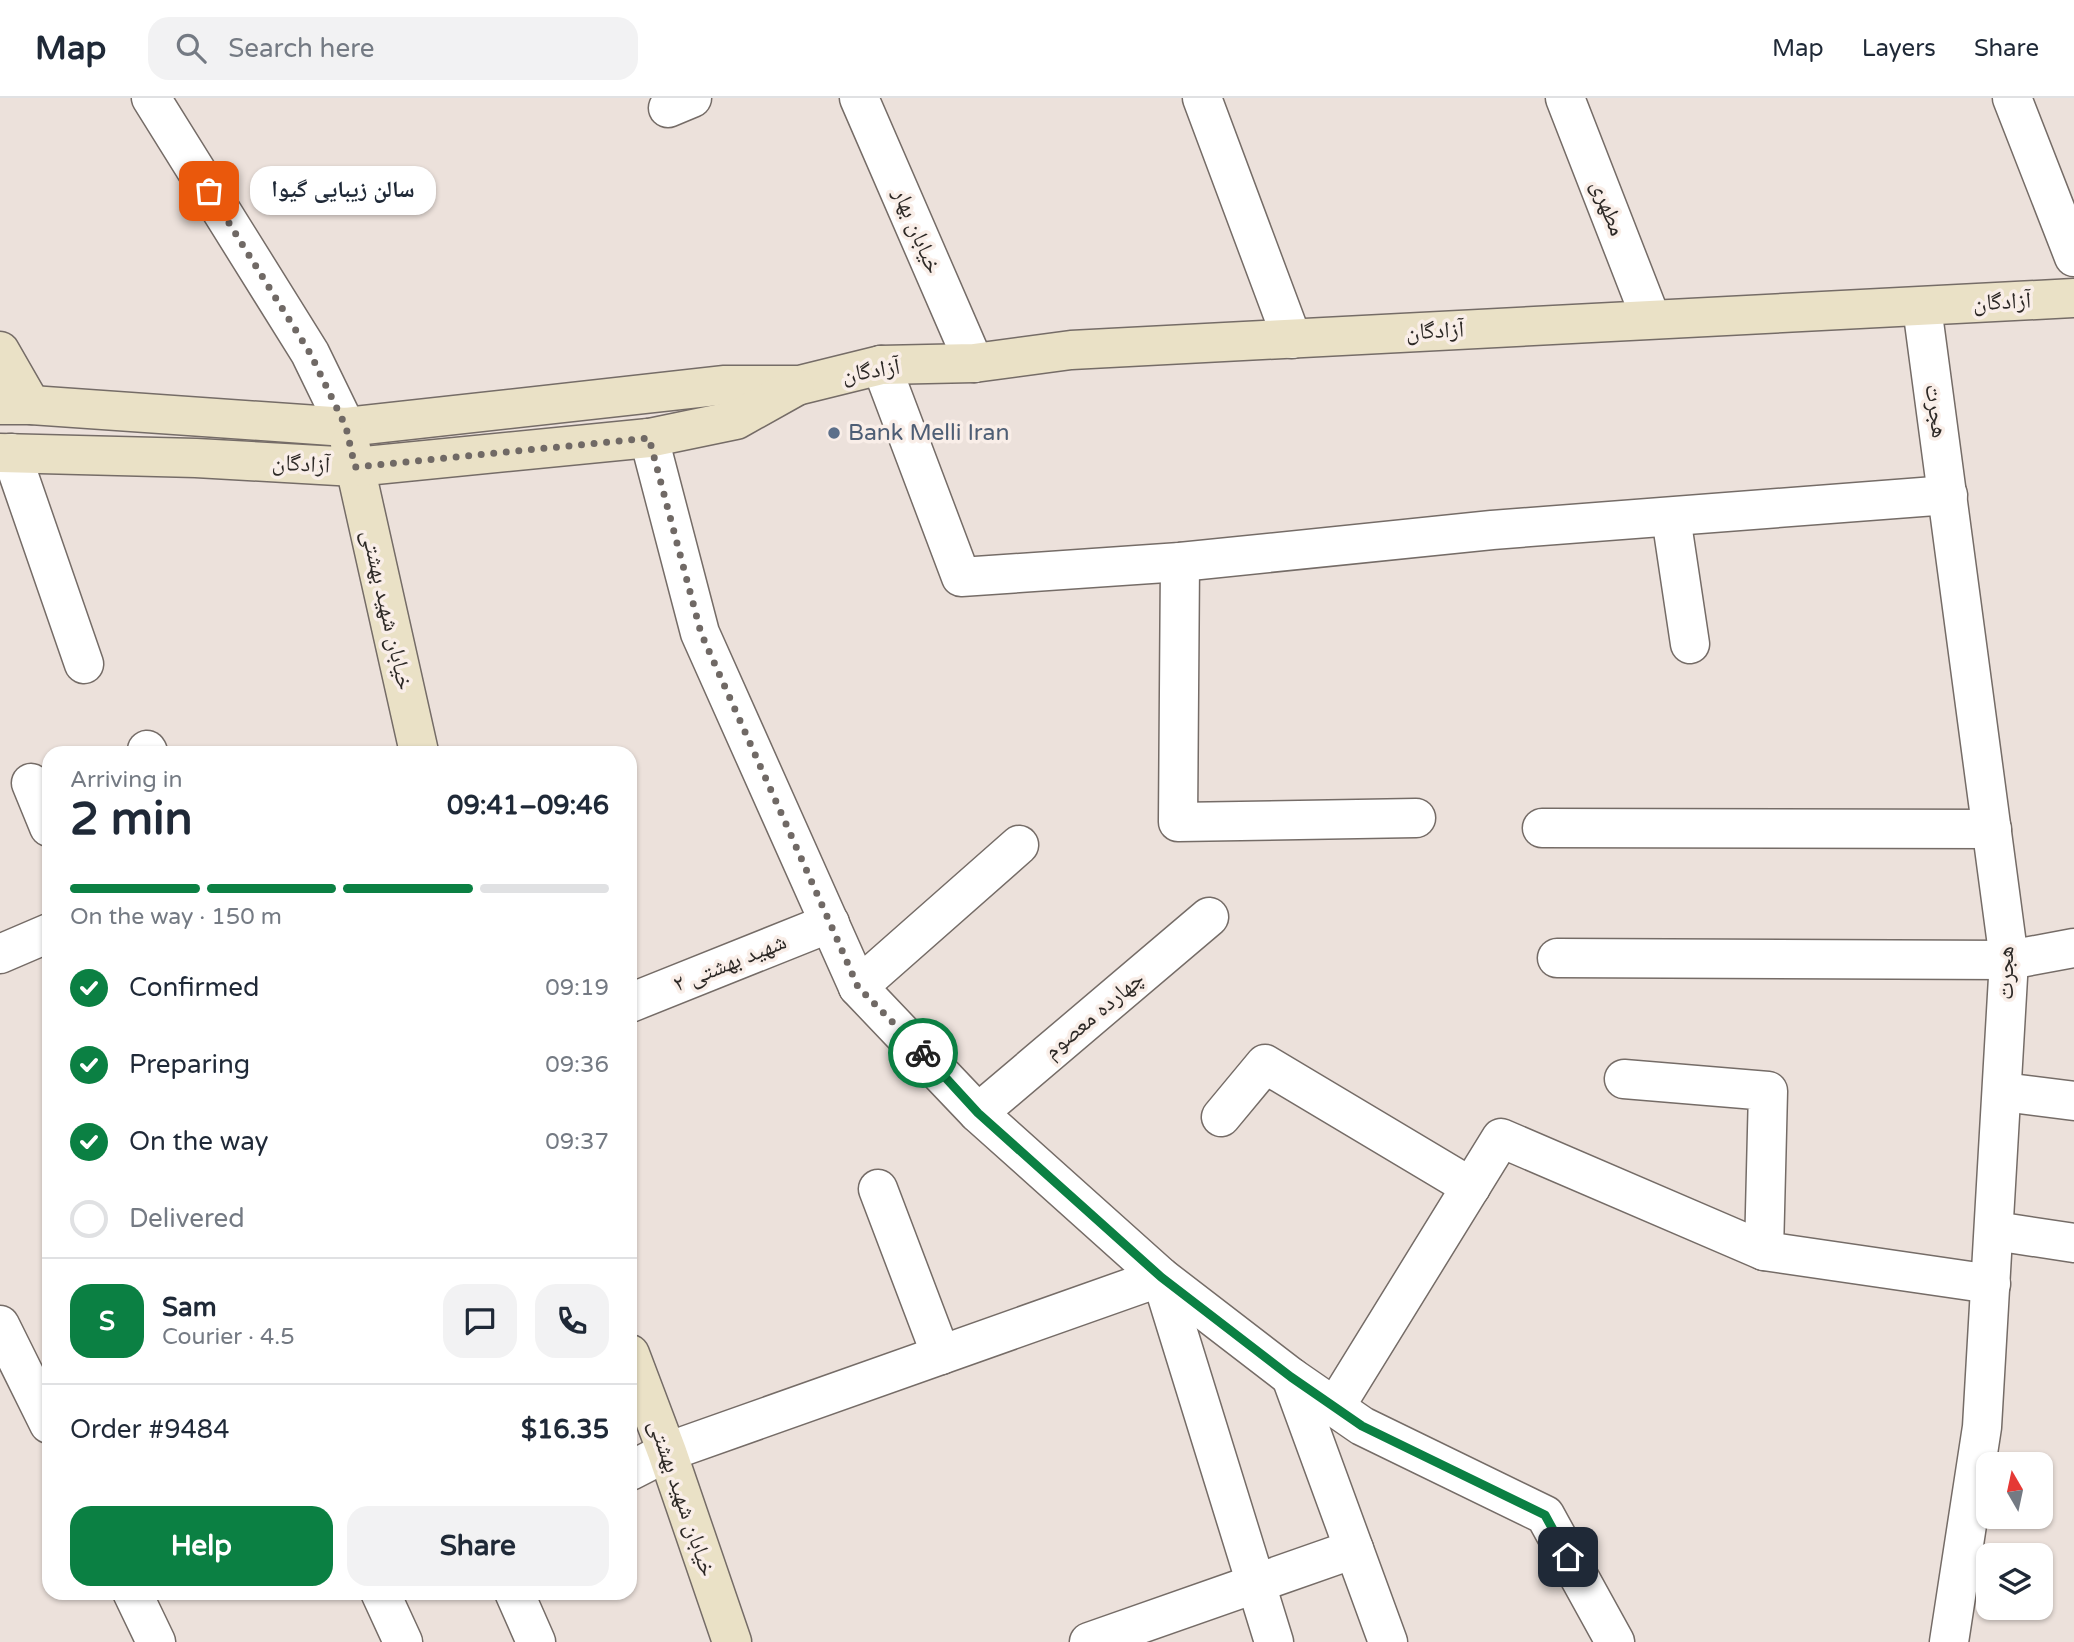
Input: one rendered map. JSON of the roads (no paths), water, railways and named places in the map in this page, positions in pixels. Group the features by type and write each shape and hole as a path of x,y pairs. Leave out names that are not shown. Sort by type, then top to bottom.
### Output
{"street":[{"path":"151,98 310,353 346,427"},
{"name":"خیابان بهار","path":"859,98 974,363"},
{"path":"1202,98 1292,339"},
{"name":"مطهری","path":"1565,98 1651,319"},
{"path":"2012,98 2074,257"},
{"name":"آزادگان","path":"16,405 346,427 725,385 800,385 881,365 974,363 1071,350 2074,298"},
{"name":"هجرت","path":"1922,307 2009,960 1982,1427 1949,1642"},
{"path":"0,351 16,405"},
{"path":"881,365 961,577 1180,562 1492,530 1948,495"},
{"name":"آزادگان","path":"6,453 196,458 355,467 649,438 736,420 800,385"},
{"name":"خیابان شهید بهشتی","path":"346,427 418,746"},
{"path":"649,438 701,633 858,987 978,1113 1161,1277 1291,1377 1362,1426 1545,1515 1615,1642"},
{"path":"6,453 84,664"},
{"path":"1671,517 1690,644"},
{"path":"1180,562 1178,822 1416,818"},
{"path":"31,783 42,810"},
{"path":"1542,828 1992,828"},
{"path":"858,987 1018,845"},
{"name":"چهارده معصوم","path":"978,1113 1209,917"},
{"name":"شهید بهشتی ۲","path":"637,1000 830,923"},
{"path":"0,954 42,936"},
{"path":"1557,958 2009,960 2074,948"},
{"path":"1221,1117 1265,1064 1471,1187"},
{"path":"1624,1079 1768,1091 1764,1251"},
{"path":"2003,1092 2074,1101"},
{"path":"1335,1407 1501,1138 1764,1251 1992,1284"},
{"path":"878,1189 941,1355"},
{"path":"1995,1231 2074,1243"},
{"path":"637,1467 667,1452 1161,1277"},
{"path":"1161,1277 1274,1642"},
{"path":"0,1325 42,1410"},
{"name":"خیابان شهید بهشتی","path":"637,1373 732,1642"},
{"path":"1291,1377 1388,1642"},
{"path":"1088,1642 1354,1549"},
{"path":"136,1600 156,1642"},
{"path":"384,1600 403,1642"},
{"path":"518,1600 536,1642"}],"place":[{"name":"سالن زیبایی گیوا","path":"209,191"},
{"name":"Bank Melli Iran","path":"834,433"}]}
